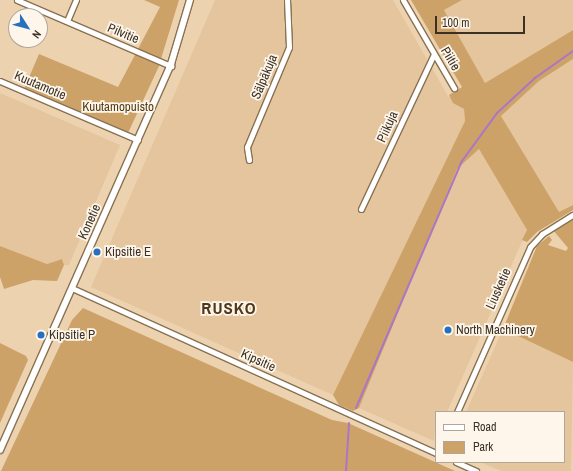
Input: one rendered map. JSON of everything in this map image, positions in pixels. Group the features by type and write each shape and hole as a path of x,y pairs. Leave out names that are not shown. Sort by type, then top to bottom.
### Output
{"street":[{"name":"Pilvitie","path":"17,0 170,66"},
{"path":"67,21 76,0"},
{"name":"Konetie","path":"0,450 170,66 190,0"},
{"name":"Sälpäkuja","path":"249,160 247,147 289,47 287,0"},
{"name":"Piitie","path":"403,0 454,88"},
{"name":"Piikuja","path":"361,208 434,54"},
{"name":"Kuutamotie","path":"0,81 138,140"},
{"name":"Liusketie","path":"457,411 530,247 542,234 573,215"},
{"name":"Kipsitie","path":"72,288 435,453"},
{"path":"458,463 476,471"}],"shaded area":[{"path":"215,0 393,0 448,96 464,109 465,121 333,395 91,287"},
{"path":"462,0 573,0 573,30 485,83 444,10"},
{"path":"573,59 573,205 559,213 501,116 539,81"},
{"path":"0,93 120,145 69,265 64,265 62,259 47,264 0,246"},
{"path":"479,149 527,230 447,411 435,411 434,441 359,408 457,169"},
{"path":"503,329 573,362 571,471 501,471 482,463 565,463 565,411 466,411"}],"green space":[{"path":"144,0 179,0 161,59 138,49 160,7"},
{"path":"411,0 462,0 444,10 485,83 573,30 573,59 539,81 501,116 559,212 573,205 573,210 537,232 527,242 522,240 527,230 479,149 457,169 359,408 353,411 339,405 333,395 465,121 464,109 453,103 449,95 462,87"},
{"name":"Kuutamopuisto","path":"136,53 160,64 128,133 24,89 39,54 118,87"},
{"path":"573,219 573,362 503,329 537,246 549,236 552,240 548,245 566,251 568,248 553,230"},
{"path":"0,246 47,264 62,259 64,265 57,281 33,280 4,289 0,277"},
{"path":"83,308 332,420 348,423 455,471 1,471 72,320"},
{"path":"0,343 26,356 28,360 0,423"}],"waterway":[{"path":"356,408 462,161 497,113 535,78 573,51"},
{"path":"346,471 349,423"}],"place":[{"name":"Kipsitie E","path":"97,252"},
{"name":"North Machinery","path":"448,330"},
{"name":"Kipsitie P","path":"41,335"}],"district":[{"name":"RUSKO","path":"229,308"}]}
